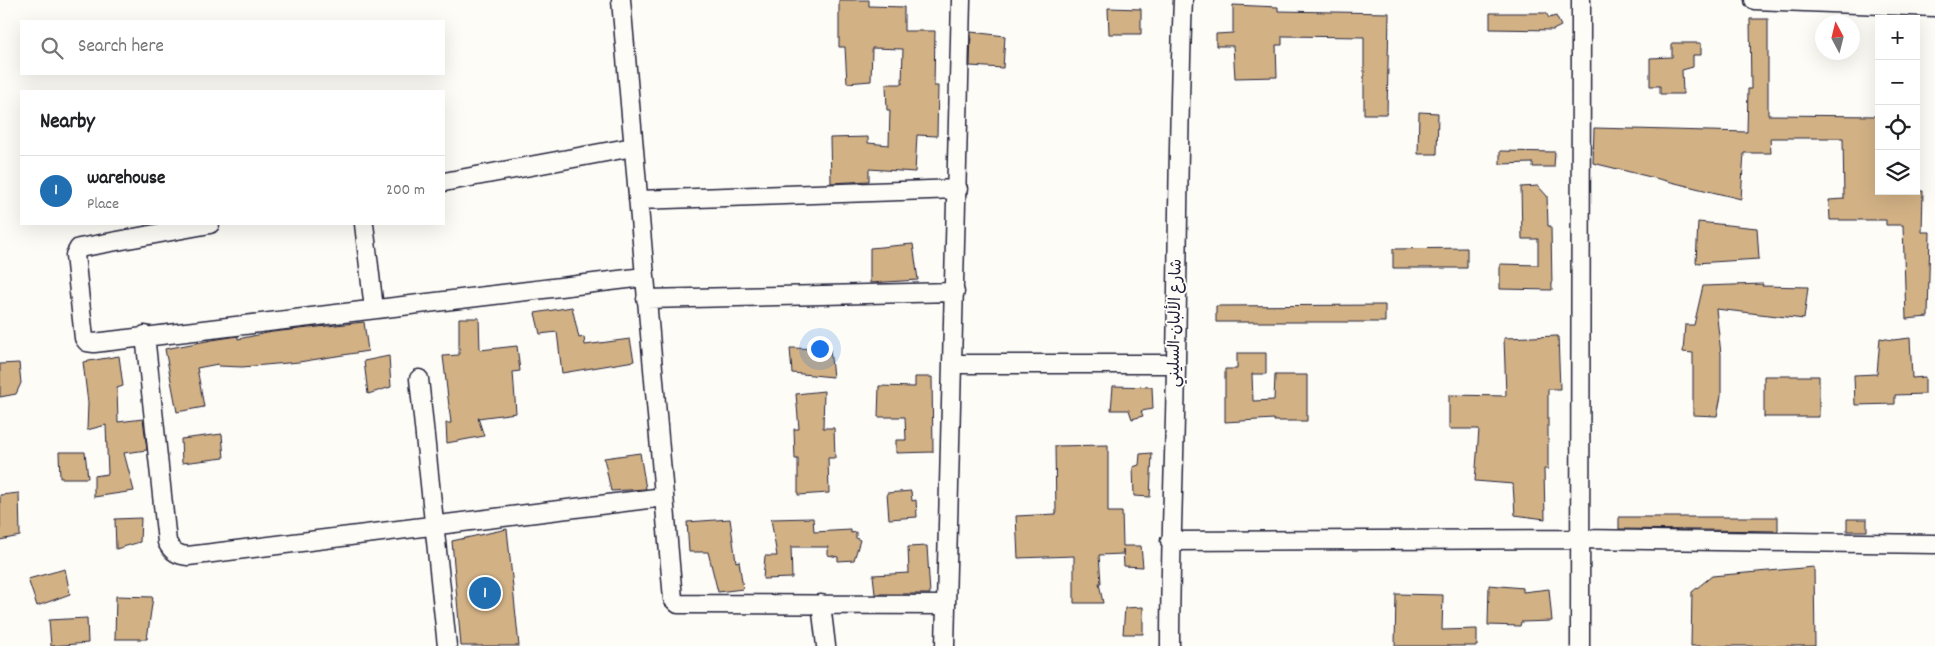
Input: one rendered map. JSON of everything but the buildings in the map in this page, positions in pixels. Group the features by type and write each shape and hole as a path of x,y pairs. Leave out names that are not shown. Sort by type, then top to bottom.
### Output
{"street":[{"path":"620,0 674,602 945,605"},
{"path":"945,646 958,188 961,0"},
{"name":"شارع الألبان-السليني","path":"1170,646 1170,541 1176,364 1178,121 1183,0"},
{"path":"1580,646 1582,539 1581,0"},
{"path":"1754,0 1935,7"},
{"path":"445,182 633,148"},
{"path":"638,200 958,188"},
{"path":"204,225 82,246 76,251 84,338 87,342 94,343 644,277"},
{"path":"364,225 374,309"},
{"path":"646,299 955,292"},
{"path":"146,336 167,542 170,549 188,556 435,527 664,497"},
{"path":"953,364 1176,364"},
{"path":"419,379 447,646"},
{"path":"1170,541 1582,539 1935,544"},
{"path":"821,604 826,646"}],"place":[{"name":"warehouse","path":"485,593"}]}
